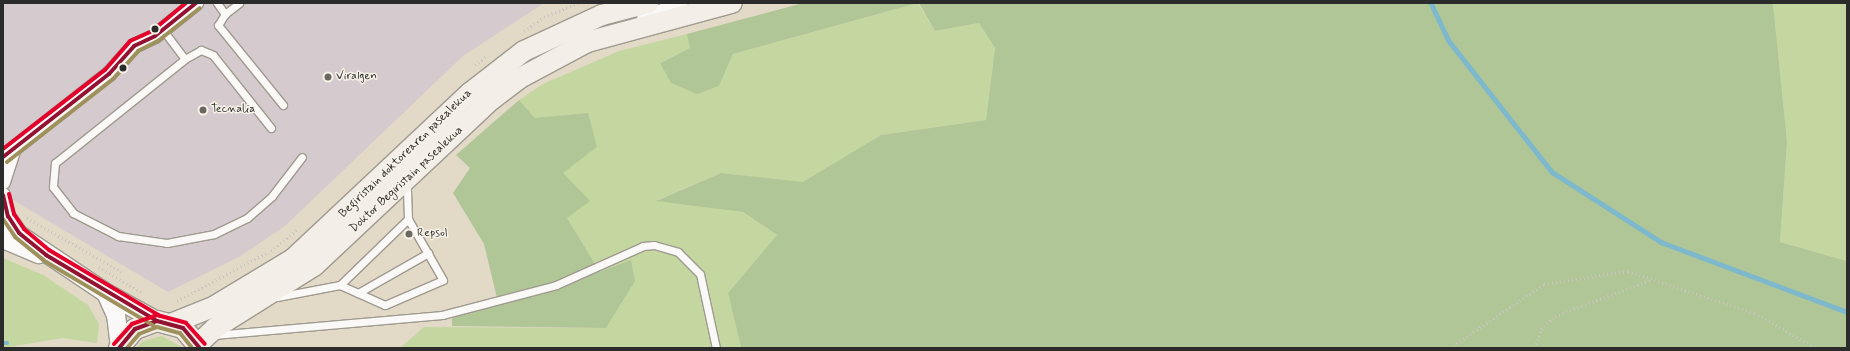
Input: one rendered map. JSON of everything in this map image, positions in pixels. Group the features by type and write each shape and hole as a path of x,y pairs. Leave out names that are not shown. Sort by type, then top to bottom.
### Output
{"main road":[{"name":"Begiristain doktorearen pasealekua","path":"119,348 135,329 167,316 213,307 293,259 470,93 524,51 559,32 625,6 648,3"},
{"name":"Doktor Begiristain pasealekua","path":"202,343 261,300 314,266 491,100 520,78 587,42 732,3"},
{"path":"167,316 202,343"}],"street":[{"path":"3,182 8,154 121,63 134,46 159,33 196,3"},
{"name":"Doktor Begiristain pasealekua","path":"624,32 645,18 681,3"},
{"path":"3,195 8,216 15,229 34,254 46,255 106,293 167,316"},
{"path":"3,224 15,229"},
{"path":"106,293 116,315 119,348"}],"lane":[{"path":"217,3 225,14"},
{"path":"239,3 225,14 218,25 283,105"},
{"path":"159,33 184,59"},
{"path":"271,128 213,55 201,50 184,59 55,163 53,188 73,213 118,236 167,243 214,234 247,218 272,196 302,157"},
{"path":"340,285 385,305 443,280 408,219 407,179"},
{"path":"261,300 340,285 408,219"},
{"path":"202,343 442,315 556,285 643,246 654,246 678,252 700,274 716,348"},
{"path":"358,293 428,253"}],"path":[{"path":"520,33 544,17 578,3"},
{"path":"472,67 496,50"},
{"path":"167,316 271,250 302,226"},
{"path":"15,229 122,272"},
{"path":"97,266 148,296"},
{"path":"1450,348 1544,284 1628,271 1755,313 1816,348"},
{"path":"1535,348 1542,329 1556,316 1652,279"},
{"path":"46,348 68,348"}],"shaded area":[{"path":"3,3 544,3 463,56 285,226 239,257 168,292 3,194"}],"green space":[{"path":"803,3 918,3 733,54 719,86 697,94 671,83 660,63 690,48 687,34"},
{"path":"918,3 935,31 979,23 995,48 986,120 881,135 803,183 721,173 657,200 743,212 777,235 728,293 741,346 762,348 400,348 424,327 606,328 600,272 567,218 562,173 597,147 535,118 519,100 543,84 619,51 687,34 691,48 661,62 719,85 733,54"},
{"path":"919,3 1773,3 1787,141 1780,242 1847,261 1847,348 741,347 728,293 777,235 743,212 656,201 721,173 803,182 881,135 986,120 995,48 979,23 935,31"},
{"path":"1773,3 1847,3 1847,261 1780,242 1787,141"},
{"path":"519,100 535,118 588,113 597,147 563,173 590,201 567,218 600,272 631,260 635,281 606,328 452,326 452,317 498,302 484,244 453,193 470,168 456,155"},
{"path":"3,258 43,275 88,305 99,324 97,343 62,338 3,348"},
{"path":"162,336 183,348 136,348 143,341"}],"waterway":[{"path":"1431,3 1449,41 1552,172 1661,242 1847,312"}],"transit line":[{"path":"3,149 105,70 130,41 152,31 186,3"},
{"path":"3,157 109,74 134,46 155,36 196,3"},
{"path":"7,162 113,79 138,51 158,41 200,8"},
{"path":"9,194 14,214 24,229 49,250 160,316"},
{"path":"3,195 8,216 19,233 46,255 157,321"},
{"path":"3,219 15,237 43,260 154,326"},
{"path":"114,344 132,324 157,315 186,323 205,344"},
{"path":"119,348 135,329 157,321 183,328 200,348"},
{"path":"127,348 139,334 157,327 180,333 192,348"}],"place":[{"name":"Viralgen","path":"328,77"},
{"name":"Tecnalia","path":"203,110"},
{"name":"Repsol","path":"409,234"}]}
